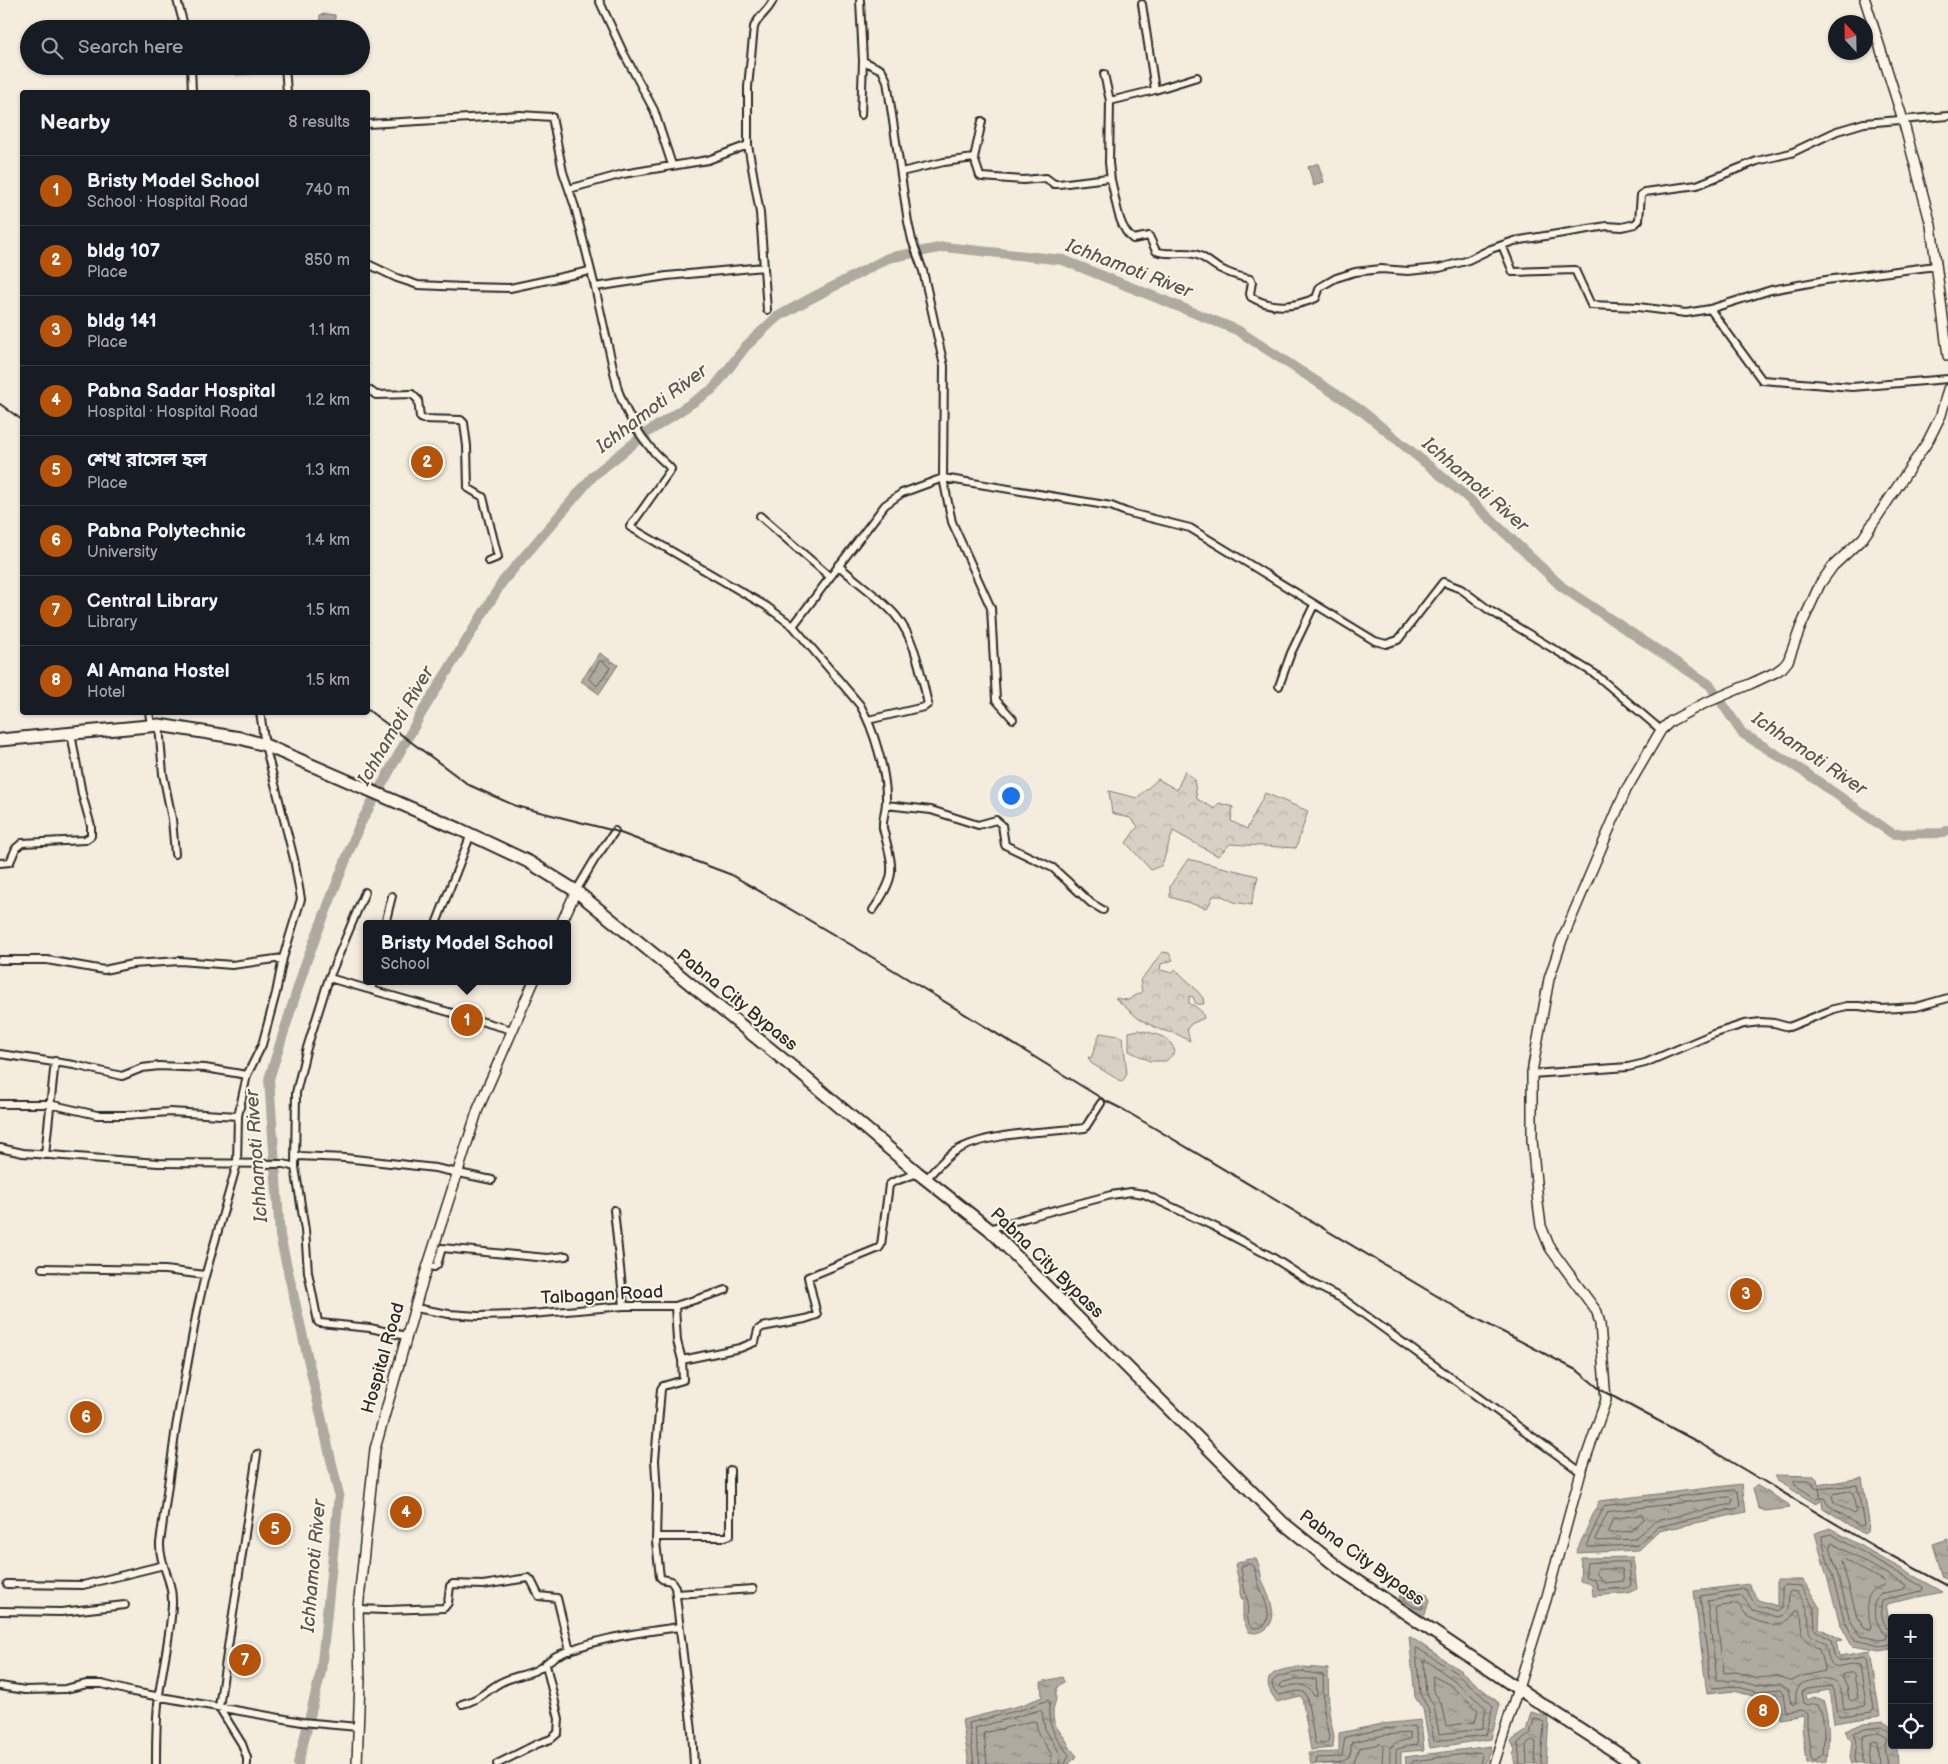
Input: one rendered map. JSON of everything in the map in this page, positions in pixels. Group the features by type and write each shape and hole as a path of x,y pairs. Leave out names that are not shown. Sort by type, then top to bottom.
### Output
{"highway":[{"path":"0,740 155,725 240,738 265,745"},
{"name":"Pabna City Bypass","path":"265,745 471,834 529,862 576,891 989,1229 1282,1522 1340,1568 1517,1688 1634,1764"}],"main road":[{"path":"1865,0 1903,120 1932,225 1948,356"},
{"path":"1494,1764 1546,1600 1581,1472 1606,1400 1600,1324 1597,1312 1550,1248 1541,1226 1532,1140 1532,1074 1549,978 1562,940 1626,790 1661,730 1671,721 1703,704 1776,672 1788,661 1820,584 1833,566 1863,538 1928,441 1941,415 1948,389"},
{"path":"562,920 576,891"},
{"name":"Hospital Road","path":"357,1764 360,1672 358,1608 375,1449 406,1336 456,1172 478,1109 532,985"}],"street":[{"path":"177,0 183,20"},
{"path":"599,0 623,52 654,110 672,165"},
{"path":"767,310 760,213 748,145 748,87 754,27 768,9 772,0"},
{"path":"860,0 863,61 861,115"},
{"path":"1142,4 1155,90"},
{"path":"863,61 882,70 887,81 912,240 923,271 944,366 943,478 952,522 990,608 996,702 1013,719"},
{"path":"1104,74 1110,101 1111,124 1108,154 1111,180 1121,220 1128,235 1133,239 1150,236 1156,251 1163,254 1194,254 1207,259 1219,268 1237,276 1250,279 1252,282 1251,297 1270,306 1300,305 1316,298 1320,287 1336,278 1355,272 1381,269 1408,271 1439,268 1466,260 1502,245 1529,238 1607,226 1635,224 1639,220 1641,195 1645,192 1697,185 1757,161 1791,153 1838,131 1864,123 1948,116"},
{"path":"191,75 192,90"},
{"path":"286,75 287,90"},
{"path":"1110,101 1197,77"},
{"path":"370,124 520,114 551,116 554,119 563,172 595,287 618,390 636,429 655,453 671,469 630,527 766,606 793,626 844,684 868,720 879,756 886,805 882,822 893,870 886,892 873,910"},
{"path":"982,121 974,158 982,177 1023,180 1046,178 1054,184 1099,178 1111,180"},
{"path":"569,189 623,174 708,160 748,145"},
{"path":"901,172 944,162 974,158"},
{"path":"1502,245 1513,272 1575,270 1591,305 1638,307 1686,313 1710,309 1771,290 1826,280 1936,266"},
{"path":"370,265 397,278 418,285 464,287 510,288 590,271"},
{"path":"595,287 667,276 764,267"},
{"path":"1710,309 1762,380 1852,387 1948,379"},
{"path":"370,390 376,394 412,394 418,400 420,417 461,420 464,423 467,446 468,488 483,497 498,557 488,561"},
{"path":"793,626 885,504 902,493 943,478 1111,506 1126,512 1190,528 1314,605 1375,641 1386,644 1398,640 1443,582 1461,589 1490,610 1595,674 1661,730"},
{"path":"760,516 829,576"},
{"path":"838,564 889,609 902,624 916,655 928,704 868,720"},
{"path":"1279,686 1291,653 1314,605"},
{"path":"150,715 155,725 172,819 175,854"},
{"path":"156,1764 159,1696 171,1621 172,1599 172,1586 159,1553 176,1427 205,1275 237,1164 238,1116 248,1075 262,1045 283,958 300,907 301,893 294,858 265,745 260,715"},
{"path":"0,863 10,862 16,848 22,843 85,840 91,836 91,826 82,794 71,733"},
{"path":"886,805 931,810 978,825 996,820 1002,825 1005,845 1053,868 1091,902 1103,910"},
{"path":"576,891 595,859 615,832"},
{"path":"438,920 471,834"},
{"path":"364,892 329,978 306,1051 296,1093 295,1167 305,1230 308,1272 318,1322 370,1328 406,1336"},
{"path":"386,920 392,896"},
{"path":"0,960 47,960 104,970 132,964 171,961 232,965 283,958"},
{"path":"329,978 512,1030"},
{"path":"371,990 372,985"},
{"path":"1532,1074 1637,1066 1713,1034 1744,1024 1774,1023 1789,1027 1834,1009 1847,1006 1854,1005 1881,1009 1916,1007 1948,998"},
{"path":"0,1054 55,1061 122,1076 142,1068 159,1066 205,1068 248,1075"},
{"path":"45,1155 55,1061"},
{"path":"694,1764 692,1731 675,1587 671,1581 662,1579 660,1576 656,1537 657,1496 655,1460 661,1389 664,1386 683,1380 682,1360 748,1346 754,1342 758,1330 762,1327 805,1319 816,1315 818,1312 808,1277 879,1248 881,1245 889,1185 893,1182 922,1176 955,1152 968,1146 998,1138 1040,1131 1085,1128 1101,1103"},
{"path":"0,1104 49,1104 97,1115 170,1112 238,1116"},
{"path":"0,1148 23,1153 158,1163 284,1164 295,1167"},
{"path":"296,1156 345,1158 435,1168 492,1180"},
{"path":"989,1229 1111,1195 1131,1192 1144,1194 1215,1227 1272,1257 1315,1285 1344,1299 1581,1472"},
{"path":"614,1210 624,1306"},
{"path":"428,1265 434,1267 437,1265 440,1249 442,1248 547,1258 566,1256"},
{"path":"42,1268 165,1270 205,1275"},
{"path":"675,1306 726,1290"},
{"name":"Talbagan Road","path":"415,1308 449,1314 478,1316 520,1315 624,1306 675,1306 676,1341 682,1360"},
{"path":"246,1764 247,1758 242,1744 219,1707 256,1454"},
{"path":"656,1537 725,1537 730,1535 730,1470"},
{"path":"6,1584 84,1585 164,1565"},
{"path":"358,1608 385,1610 444,1608 448,1603 450,1586 453,1584 483,1586 528,1578 531,1580 539,1596 556,1598 570,1651"},
{"path":"676,1594 753,1589"},
{"path":"0,1611 61,1612 125,1605"},
{"path":"462,1704 475,1701 500,1683 533,1672 556,1657 570,1651 597,1642 680,1628"},
{"path":"496,1764 551,1739 558,1733 559,1719 546,1665"},
{"path":"0,1686 25,1690 55,1689 96,1684 302,1722 358,1727"}],"green space":[{"path":"1185,770 1194,779 1197,799 1215,809 1219,803 1233,807 1231,821 1247,829 1265,793 1308,811 1296,848 1230,844 1218,856 1173,831 1162,865 1151,870 1126,843 1138,826 1130,818 1112,813 1109,791 1137,798 1158,779 1177,790"},
{"path":"1188,859 1258,876 1251,905 1234,902 1222,896 1213,896 1206,908 1170,897 1170,886"},
{"path":"1162,952 1169,953 1173,960 1161,964 1160,970 1173,973 1175,969 1203,998 1204,1004 1196,1004 1193,997 1189,996 1189,1003 1201,1011 1204,1018 1191,1024 1187,1029 1190,1041 1139,1019 1115,998 1128,1000 1142,992 1140,980 1149,971"},
{"path":"1139,1030 1156,1034 1165,1039 1173,1046 1175,1052 1166,1061 1150,1061 1129,1051 1129,1032"},
{"path":"1100,1033 1123,1038 1127,1074 1122,1082 1091,1063 1088,1057 1091,1058"}],"water":[{"path":"320,15 335,15 335,19 320,20"},
{"path":"1318,163 1324,182 1314,186 1308,167"},
{"path":"600,653 618,665 599,694 581,681"},
{"path":"1776,1475 1814,1476 1817,1479 1818,1485 1862,1478 1869,1522 1868,1531 1864,1534 1823,1508 1819,1487 1820,1502 1816,1504 1776,1480"},
{"path":"1742,1484 1746,1512 1659,1531 1639,1550 1576,1553 1599,1501"},
{"path":"1756,1485 1788,1504 1790,1508 1765,1511 1758,1508 1753,1488"},
{"path":"1830,1528 1942,1592 1886,1604 1888,1614 1888,1650 1880,1651 1852,1646 1840,1624 1815,1533"},
{"path":"1948,1539 1948,1579 1943,1578 1933,1544"},
{"path":"1633,1557 1637,1589 1628,1593 1593,1596 1592,1584 1580,1581 1581,1558"},
{"path":"1248,1559 1256,1559 1258,1562 1273,1613 1271,1623 1267,1628 1256,1633 1249,1632 1243,1620 1243,1602 1235,1564"},
{"path":"1777,1580 1803,1580 1820,1608 1819,1628 1843,1640 1836,1641 1839,1656 1870,1651 1880,1716 1834,1723 1829,1690 1807,1694 1808,1700 1815,1697 1823,1700 1828,1730 1827,1761 1806,1763 1802,1726 1803,1715 1781,1719 1777,1694 1757,1697 1734,1691 1707,1694 1694,1591 1749,1584 1758,1600 1777,1606"},
{"path":"1407,1586 1427,1594 1429,1600 1425,1615 1409,1610 1400,1602 1399,1598 1402,1590"},
{"path":"1409,1636 1461,1671 1500,1704 1491,1739 1430,1748 1423,1709 1415,1697"},
{"path":"1304,1667 1328,1669 1329,1712 1334,1736 1333,1748 1311,1750 1302,1698 1300,1696 1277,1702 1268,1685 1272,1674 1278,1671"},
{"path":"1062,1677 1064,1682 1056,1690 1053,1718 1057,1728 1077,1756 1069,1764 969,1764 962,1720 1022,1705 1042,1697 1041,1682"},
{"path":"1531,1712 1549,1717 1546,1764 1515,1764 1513,1755 1515,1750 1511,1741 1526,1731"},
{"path":"1421,1720 1424,1750 1401,1752 1401,1764 1311,1764 1308,1753 1339,1752 1339,1733 1382,1724"},
{"path":"1884,1721 1888,1724 1888,1749 1897,1749 1898,1764 1852,1764 1850,1758 1852,1742 1845,1731 1864,1723"},
{"path":"1491,1746 1485,1764 1406,1764 1405,1757"}],"waterway":[{"name":"Ichhamoti River","path":"298,1764 321,1672 339,1495 280,1236 269,1079 306,962 359,826 421,714 503,581 594,475 648,432 713,389 746,346 777,317 888,258 944,247 1063,260 1237,330 1362,411 1467,497 1562,587 1710,685 1742,733 1806,773 1893,834 1944,833 1948,830"}],"railway":[{"path":"0,404 20,419"},
{"path":"370,711 469,785 516,806 615,831 732,875 877,960 1106,1101 1464,1312 1578,1371 1601,1390 1696,1441 1875,1547 1948,1586"}],"place":[{"name":"bldg 107","path":"427,462"},
{"name":"Bristy Model School","path":"467,1020"},
{"name":"bldg 141","path":"1746,1294"},
{"name":"Pabna Polytechnic","path":"86,1417"},
{"name":"Pabna Sadar Hospital","path":"406,1512"},
{"name":"শেখ রাসেল হল","path":"275,1529"},
{"name":"Central Library","path":"245,1660"},
{"name":"Al Amana Hostel","path":"1763,1711"}]}
